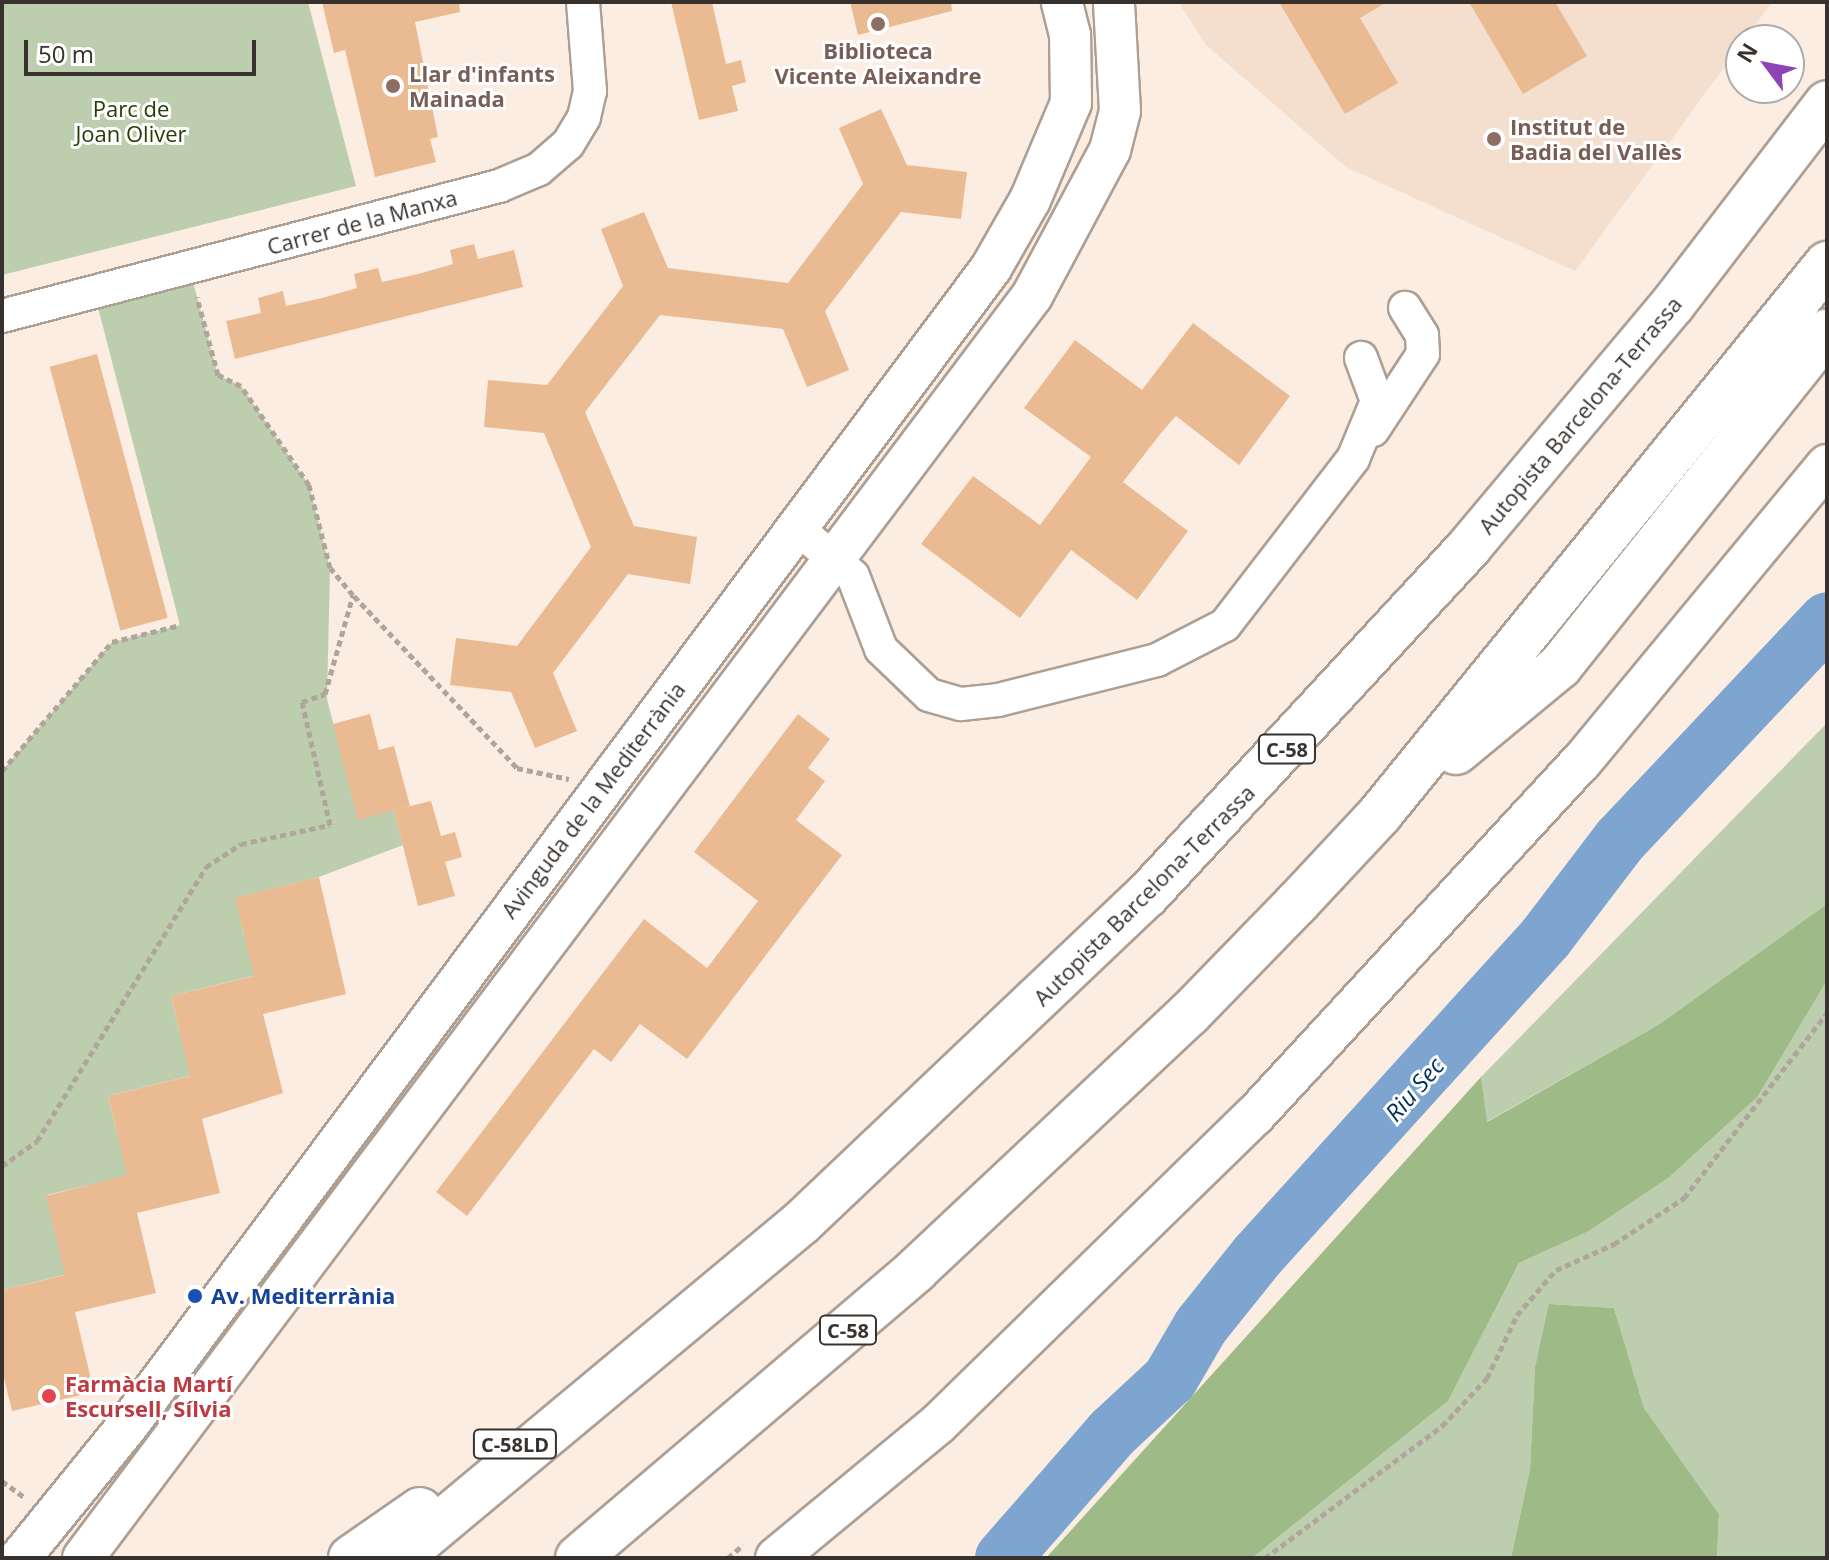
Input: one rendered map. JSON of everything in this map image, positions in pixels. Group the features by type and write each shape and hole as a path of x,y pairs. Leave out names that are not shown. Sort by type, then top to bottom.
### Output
{"highway":[{"name":"Autopista Barcelona-Terrassa","path":"399,1558 678,1331 920,1115 1256,782 1571,427 1827,103"},
{"name":"C-58","path":"578,1558 802,1372 1189,1014 1380,814 1827,264"},
{"path":"1380,814 1560,666 1827,332"},
{"name":"C-58LD","path":"351,1558 678,1331"}],"street":[{"name":"Carrer de la Manxa","path":"2,316 499,186 539,169 568,144 584,117 590,91 583,2"},
{"name":"Avinguda de la Mediterrània","path":"20,1558 128,1425 991,268 1030,200 1071,103 1062,2"},
{"path":"83,1558 1032,296 1075,222 1110,150 1120,111 1114,2"},
{"path":"796,527 853,576 881,649 901,674 929,695 950,701 998,700 1197,644 1248,597 1353,459 1423,354 1422,335 1405,308"},
{"path":"1353,459 1377,401 1361,358"},
{"path":"776,1558 938,1424 1255,1115 1582,761 1827,465"}],"path":[{"path":"189,267 218,375 241,386 309,485 330,568 517,768 569,779"},
{"path":"2,1166 37,1141 54,1117 206,867 241,844 330,825 302,702 325,694 353,595"},
{"path":"2,771 112,642 180,625"},
{"path":"1265,1558 1442,1426 1487,1378 1517,1315 1556,1270 1614,1244 1684,1198 1827,1013"}],"shaded area":[{"name":"Institut de Badia del Vallès","path":"1178,2 1772,2 1756,24 1725,24 1725,66 1575,271 1346,167 1206,45"}],"green space":[{"name":"Parc de Joan Oliver","path":"2,2 308,2 356,186 2,275"},
{"path":"189,267 218,375 241,386 309,485 330,568 327,699 358,819 394,810 403,845 319,877 236,898 244,936 290,967 171,996 180,1034 226,1067 108,1096 117,1134 164,1167 47,1195 55,1233 101,1266 2,1290 2,771 112,642 180,625 94,292"},
{"path":"1827,723 1827,904 1658,1025 1486,1122 1481,1077"},
{"path":"1827,904 1827,980 1757,1097 1669,1177 1587,1232 1519,1263 1448,1401 1252,1558 1046,1558 1481,1077 1487,1122 1658,1025"},
{"path":"1827,980 1827,1558 1717,1558 1719,1514 1644,1408 1614,1308 1550,1304 1535,1367 1530,1469 1511,1558 1252,1558 1448,1401 1519,1263 1587,1232"},
{"path":"1549,1304 1614,1308 1644,1408 1719,1514 1717,1558 1511,1558 1530,1469 1535,1367"}],"building":[{"name":"Llar d'infants Mainada","path":"322,2 459,2 460,12 415,22 438,137 430,139 436,162 375,177 345,50 334,53"},
{"path":"671,2 712,2 726,64 741,60 746,82 732,86 738,111 699,120"},
{"name":"Biblioteca Vicente Aleixandre","path":"850,2 951,2 952,11 858,35"},
{"path":"1279,2 1387,2 1360,18 1398,83 1345,114"},
{"path":"1469,2 1555,2 1587,56 1523,94"},
{"path":"881,109 907,165 967,172 961,219 901,212 825,311 849,370 807,387 783,329 660,315 585,412 634,526 697,537 690,584 628,574 553,673 577,731 535,748 511,692 450,685 456,638 517,646 591,547 544,433 484,427 488,380 547,385 623,286 601,229 644,212 668,268 788,283 863,184 839,128"},
{"path":"474,244 478,259 514,250 523,287 235,359 226,321 261,313 258,298 283,291 286,306 357,288 354,274 378,268 382,282 418,274 453,264 450,250"},
{"path":"1193,323 1290,396 1239,465 1176,416 1123,482 1188,531 1137,600 1071,550 1020,618 921,544 973,476 1040,525 1091,457 1024,408 1075,340 1142,390"},
{"path":"97,354 168,618 120,630 50,367"},
{"path":"370,714 379,750 394,746 410,806 358,820 333,724"},
{"path":"798,714 830,739 808,768 825,781 796,820 842,855 687,1059 640,1024 611,1062 594,1049 467,1216 436,1192 644,919 707,968 758,901 694,852"},
{"path":"431,801 441,836 455,832 462,857 445,862 455,896 418,906 394,810"},
{"path":"319,877 346,994 263,1014 283,1093 202,1119 220,1193 137,1213 156,1293 75,1312 94,1392 12,1411 2,1370 2,1290 65,1275 46,1196 127,1175 108,1096 190,1076 171,996 254,976 235,898"}],"waterway":[{"name":"Riu Sec","path":"1003,1558 1112,1433 1170,1379 1201,1326 1257,1256 1546,937 1620,840 1827,620"}],"place":[{"name":"Biblioteca Vicente Aleixandre","path":"878,24"},
{"name":"Llar d'infants Mainada","path":"393,86"},
{"name":"Institut de Badia del Vallès","path":"1494,139"},
{"name":"Av. Mediterrània","path":"195,1296"},
{"name":"Farmàcia Martí Escursell, Sílvia","path":"49,1396"}]}
